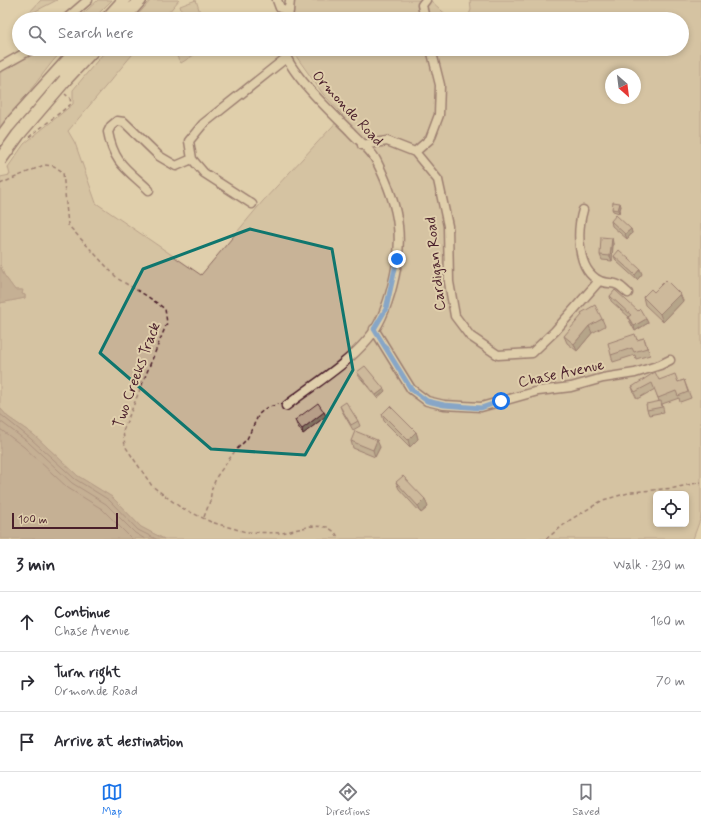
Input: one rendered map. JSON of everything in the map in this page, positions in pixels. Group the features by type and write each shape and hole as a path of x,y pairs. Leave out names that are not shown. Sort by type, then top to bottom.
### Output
{"highway":[{"path":"113,12 124,0"},
{"path":"129,12 140,0"},
{"path":"0,160 61,76 74,56"},
{"path":"0,139 61,76 85,56"}],"street":[{"path":"74,12 88,0"},
{"path":"277,0 280,8 285,12"},
{"path":"289,12 290,0"},
{"path":"424,12 422,5 426,0"},
{"path":"0,68 20,56"},
{"path":"415,152 430,139 439,115 440,85 433,56"},
{"path":"252,204 204,172 192,159 189,140 203,124 286,58"},
{"name":"Ormonde Road","path":"286,58 319,101 376,159 391,194 398,227 397,259 386,309 369,338 325,379 288,404"},
{"path":"149,190 119,162 115,155 108,132 111,126 117,121 124,122 159,156 176,166 192,159"},
{"name":"Cardigan Road","path":"362,144 387,141 415,152 438,180 448,226 450,282 455,316 470,336 498,355 532,353 555,331 600,281"},
{"path":"583,210 579,228 583,258 590,272 600,281 618,285 628,293"},
{"name":"Chase Avenue","path":"374,329 411,389 427,401 444,405 481,408 538,392 571,387 603,378 634,373 660,365 670,360"}],"path":[{"path":"24,140 37,132 71,104 68,94 65,94"},
{"name":"Two Creeks Track","path":"0,184 44,165 54,166 63,172 68,225 118,279 166,309 167,323 123,431 125,446 152,486 180,507 211,522 246,532 282,534 311,526 327,527 335,532 339,539"},
{"path":"203,517 210,501 212,488 217,476 235,451 247,439 259,414 274,405 286,401 288,404"},
{"path":"546,539 570,520 603,500 632,492 674,488 701,482"}],"highlighted area":[{"path":"250,229 332,249 353,370 305,455 211,449 100,353 143,269"}],"shaded area":[{"path":"41,0 57,0 34,12 30,12"},
{"path":"98,0 112,0 100,12 85,12"},
{"path":"151,0 179,0 169,12 140,12"},
{"path":"196,0 200,12 182,12 180,6"},
{"path":"295,0 430,0 443,12 294,12"},
{"path":"470,0 701,0 701,517 693,539 164,539 141,527 112,497 78,476 34,435 8,417 0,408 0,303 25,298 25,295 22,294 22,290 15,290 4,275 0,265 0,177 10,175 8,167 24,144 73,104 73,90 101,56 131,56 68,131 75,143 96,203 201,275 263,201 343,115 323,94 296,56 689,56 689,12 470,12"},
{"path":"30,56 58,56 0,129 0,72"},
{"path":"176,56 192,56 181,63"}],"water":[{"path":"0,265 4,275 15,290 23,290 22,294 25,295 25,298 0,303"},
{"path":"0,408 8,417 34,435 78,476 112,497 141,527 164,539 0,539"}],"building":[{"path":"613,202 620,203 618,210 612,209"},
{"path":"616,215 631,229 625,234 611,221"},
{"path":"601,237 612,238 610,256 600,255"},
{"path":"619,250 640,269 635,275 614,256"},
{"path":"666,280 680,294 660,314 643,297 651,289 654,292"},
{"path":"615,290 638,311 640,309 646,319 634,326 628,317 631,315 610,296"},
{"path":"595,305 602,319 589,326 574,344 564,336 582,315 581,313"},
{"path":"635,334 637,340 644,338 647,348 634,352 632,348 611,355 608,343"},
{"path":"365,366 384,389 376,395 357,372"},
{"path":"655,372 659,380 675,374 678,382 684,380 688,392 678,396 676,391 658,398 652,383 635,392 632,387"},
{"path":"661,401 662,407 647,410 646,404"},
{"path":"346,402 358,421 351,425 340,406"},
{"path":"318,403 324,412 302,429 295,420"},
{"path":"390,406 416,432 408,440 382,414"},
{"path":"355,431 377,440 373,450 351,441"},
{"path":"403,476 425,499 418,506 396,482"}],"route":[{"path":"397,259 386,309 374,329 411,389 427,401 444,405 460,405 481,408 501,401"}]}
